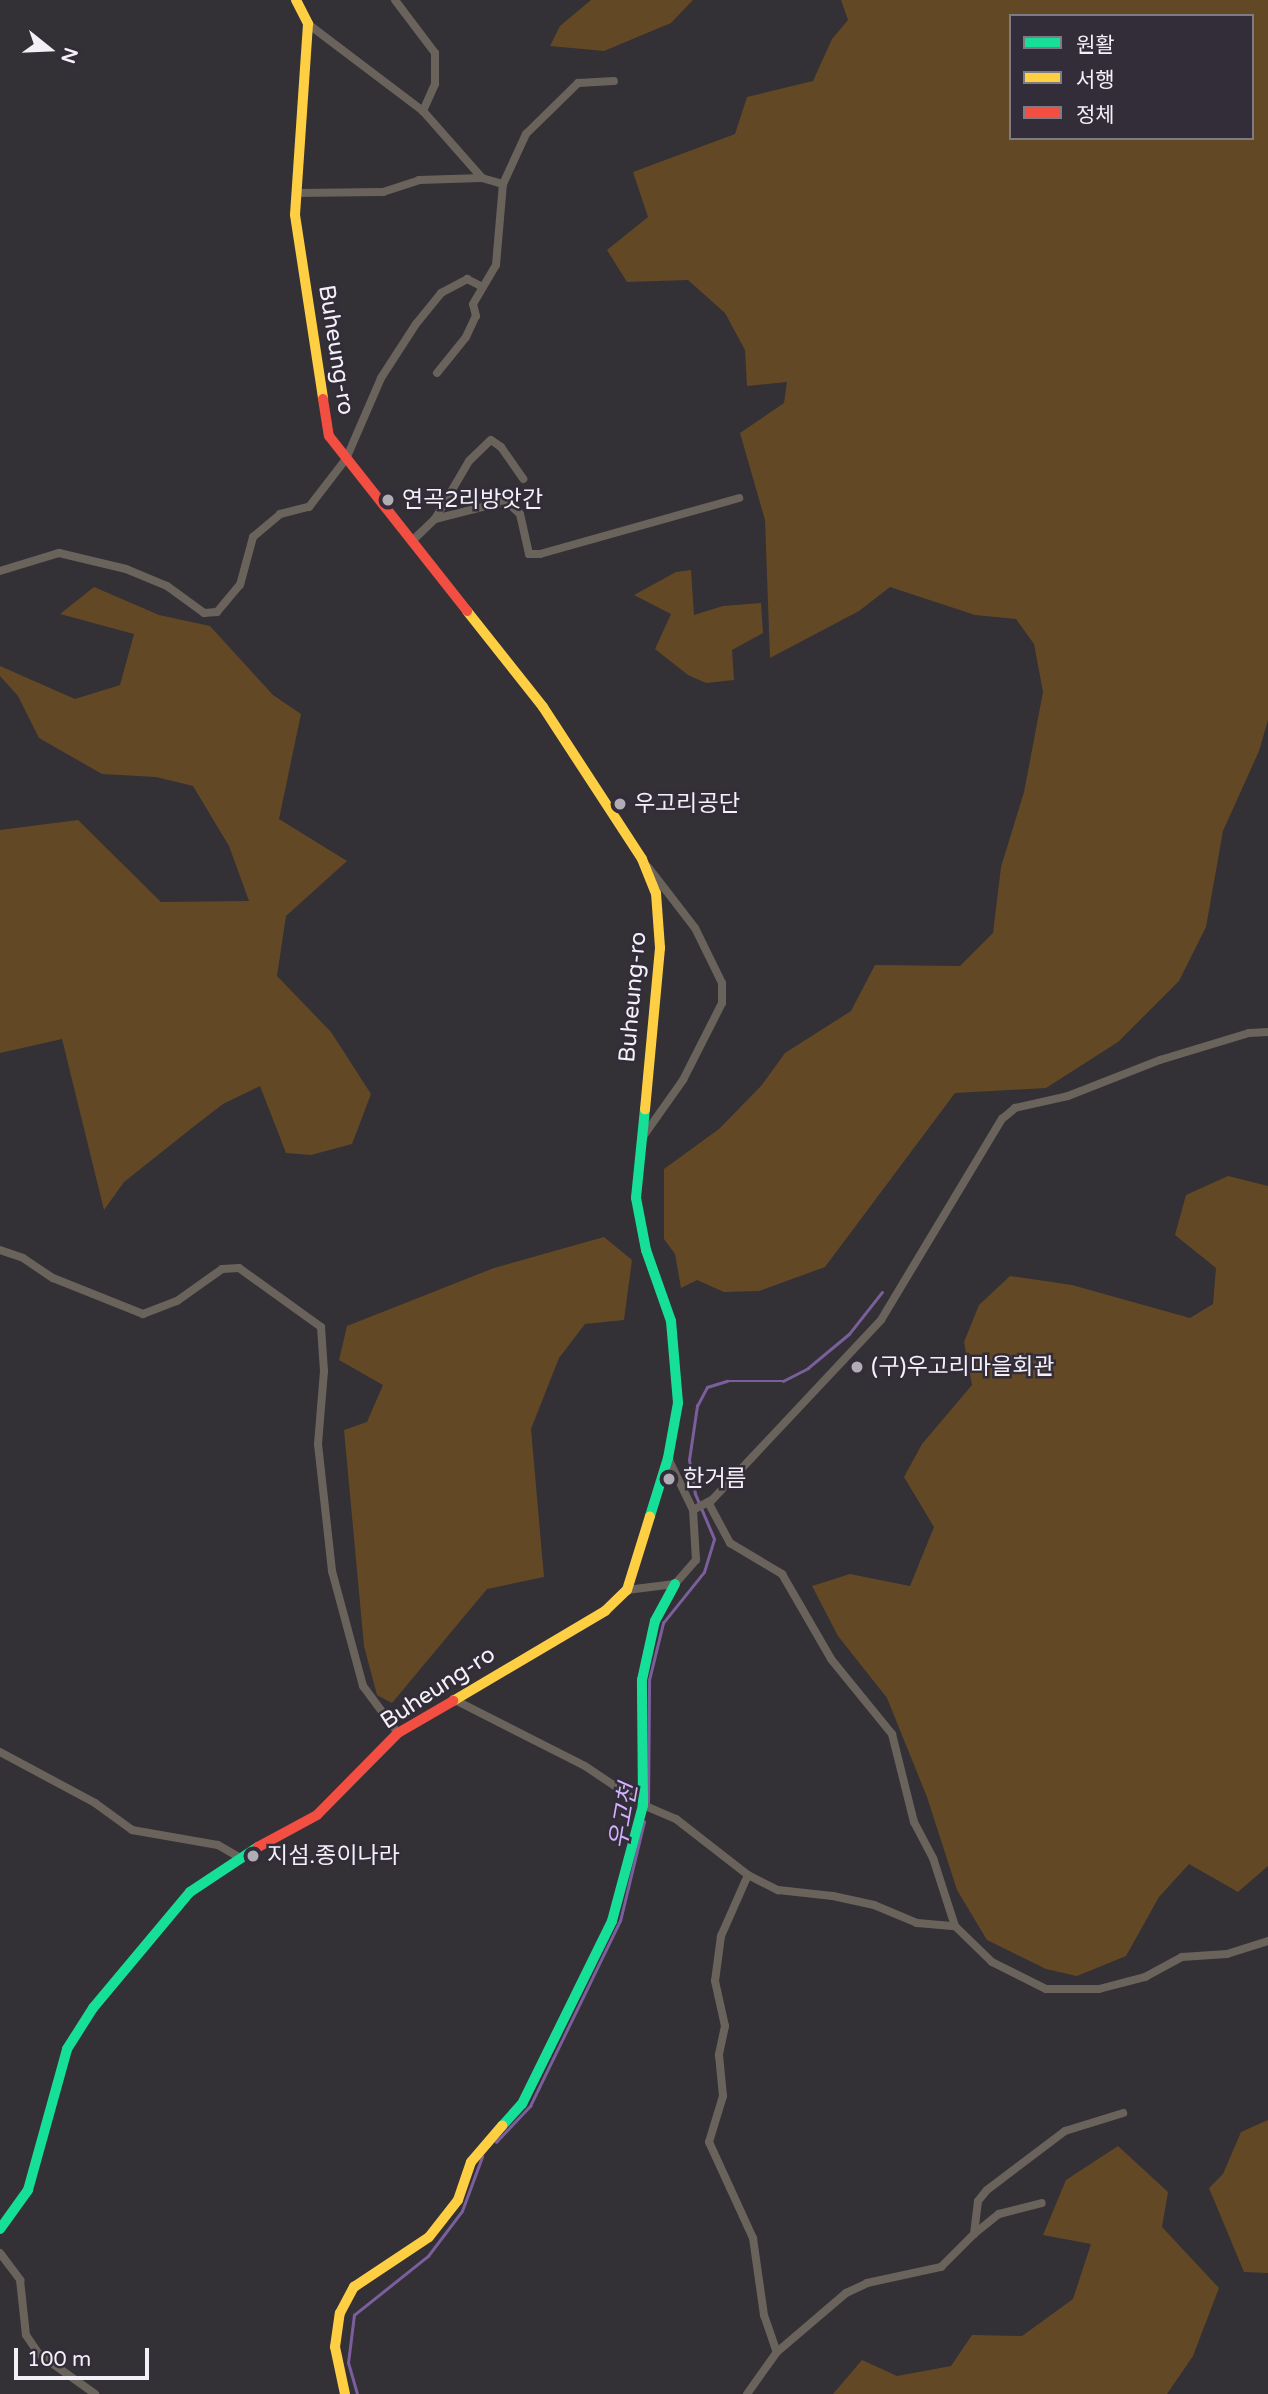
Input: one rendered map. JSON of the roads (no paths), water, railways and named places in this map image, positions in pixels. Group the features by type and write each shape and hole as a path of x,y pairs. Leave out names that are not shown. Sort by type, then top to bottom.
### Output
{"main road":[{"path":"296,0 308,24"},
{"name":"Buheung-ro","path":"0,2229 28,2190 66,2049 93,2008 190,1892 239,1857 317,1815 398,1733 606,1611 627,1590 668,1458 678,1403 671,1321 646,1250 636,1198 660,924 656,893 642,859 543,707 329,436 295,215 308,24"},
{"path":"345,2394 335,2347 340,2313 354,2287 429,2237 458,2200 471,2162 522,2104 612,1922 643,1805 642,1680 655,1621 675,1584"}],"street":[{"path":"395,0 435,52 436,84 423,111"},
{"path":"308,24 423,111 485,179"},
{"path":"437,373 466,337 476,316 473,304 481,286 496,265 502,184 526,134 551,106 578,83 614,81"},
{"path":"296,193 383,191 419,180 485,179 502,184"},
{"path":"0,572 59,553 125,569 167,586 204,613 217,612 240,585 253,537 280,514 309,507 346,459 381,378 416,324 441,293 467,279 481,286"},
{"path":"411,541 435,519 469,461 491,440 501,447 523,479"},
{"path":"435,519 506,501 520,514 529,554 540,554 739,498"},
{"name":"Buheung-ro","path":"640,1141 683,1080 722,1003 722,983 695,928 642,859"},
{"path":"695,1510 707,1502 881,1320 1002,1119 1015,1108 1068,1096 1160,1060 1249,1033 1268,1032"},
{"path":"0,1250 23,1258 53,1278 143,1314 177,1301 222,1269 239,1268 321,1327 324,1371 318,1444 332,1571 363,1686 398,1733"},
{"path":"627,1590 675,1584 696,1560 695,1510 668,1458"},
{"path":"707,1502 730,1543 782,1574 831,1659 892,1734 915,1822 933,1858 955,1926 992,1962 1046,1989 1100,1989 1145,1977 1182,1957 1227,1954 1268,1941"},
{"path":"453,1699 585,1766 643,1805 676,1819 748,1875 778,1890 833,1896 874,1905 917,1923 955,1926"},
{"path":"0,1752 94,1803 132,1830 218,1845 239,1857"},
{"path":"748,1875 721,1936 715,1981 725,2026 719,2055 723,2096 709,2142 753,2238 764,2315 777,2352"},
{"path":"974,2235 978,2202 1003,2176 1065,2131 1123,2113"},
{"path":"747,2394 777,2352 846,2293 867,2283 941,2267 999,2214 1042,2203"},
{"path":"0,2253 20,2280 26,2336 40,2354 95,2394"}],"waterway":[{"name":"우고천","path":"648,1805 649,1680 663,1623 704,1572 714,1539 695,1494 689,1460 697,1406 707,1387 727,1381 783,1381 808,1368 849,1334 882,1292"},
{"name":"우고천","path":"496,2142 530,2106 620,1921 644,1822"},
{"name":"우고천","path":"357,2394 348,2363 354,2315 428,2256 462,2211 482,2157"}],"place":[{"name":"연곡2리방앗간","path":"388,500"},
{"name":"우고리공단","path":"620,804"},
{"name":"(구)우고리마을회관","path":"857,1367"},
{"name":"한거름","path":"669,1479"},
{"name":"지섬.종이나라","path":"253,1856"}]}
